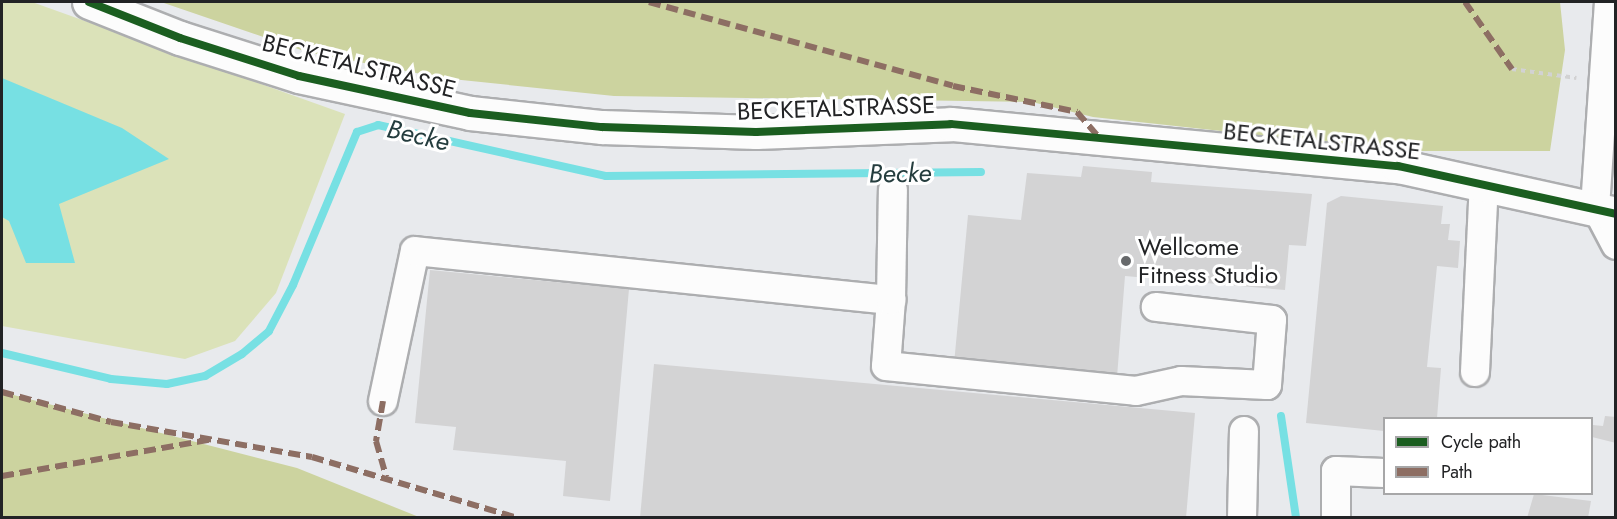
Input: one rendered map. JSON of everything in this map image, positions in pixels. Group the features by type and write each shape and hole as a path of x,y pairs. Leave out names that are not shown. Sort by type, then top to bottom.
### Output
{"main road":[{"name":"BECKETALSTRASSE","path":"89,2 180,38 299,76 470,113 602,127 756,132 951,124 1398,166 1605,210"}],"street":[{"path":"1609,2 1603,81 1605,210 1616,245"},
{"path":"1475,372 1484,183"},
{"path":"893,190 891,300 886,366 1136,391 1181,381 1267,386 1272,320 1156,307"},
{"path":"383,401 415,250 891,300"},
{"path":"1242,518 1244,431"},
{"path":"1336,518 1336,471 1383,473"}],"path":[{"path":"1512,69 1603,81"}],"green space":[{"path":"2,2 32,2 345,114 276,293 235,341 185,359 2,326"},
{"path":"161,2 1560,2 1565,50 1550,151 1405,151 1093,117 1032,102 614,96 442,78 307,52"},
{"path":"2,392 297,468 419,517 2,517"}],"water":[{"path":"2,78 122,128 169,159 59,204 75,263 26,263 9,221 2,217"}],"building":[{"name":"Wellcome Fitness Studio","path":"1083,166 1152,172 1151,182 1312,194 1306,246 1289,245 1285,290 1125,276 1117,377 954,364 968,215 1021,220 1027,173 1081,177"},
{"path":"1341,196 1443,206 1441,224 1450,224 1448,240 1460,241 1458,268 1437,266 1427,367 1441,368 1437,417 1383,417 1383,431 1306,423 1327,203"},
{"path":"430,270 629,289 610,501 563,496 566,461 453,450 456,427 415,423"},
{"path":"654,364 1195,413 1186,518 640,518"},
{"path":"1605,416 1616,417 1616,443 1593,437 1593,425 1603,426"},
{"path":"1534,495 1591,501 1588,518 1527,518"}],"waterway":[{"name":"Becke","path":"2,353 111,379 167,384 205,376 242,354 269,331 293,285 357,132 378,125 606,176 981,172"},
{"name":"Becke","path":"1281,416 1296,518"}],"marked path":[{"path":"649,2 953,86 1077,112 1100,138"},
{"path":"1465,2 1512,69"},
{"path":"2,392 111,422 312,457 518,518"},
{"path":"383,401 376,441 386,477"},
{"path":"2,476 209,440"}],"cycle path":[{"path":"89,2 180,38 299,76 470,113 602,127 756,132 951,124 1398,166 1616,214"}],"place":[{"name":"Wellcome Fitness Studio","path":"1126,261"}]}
